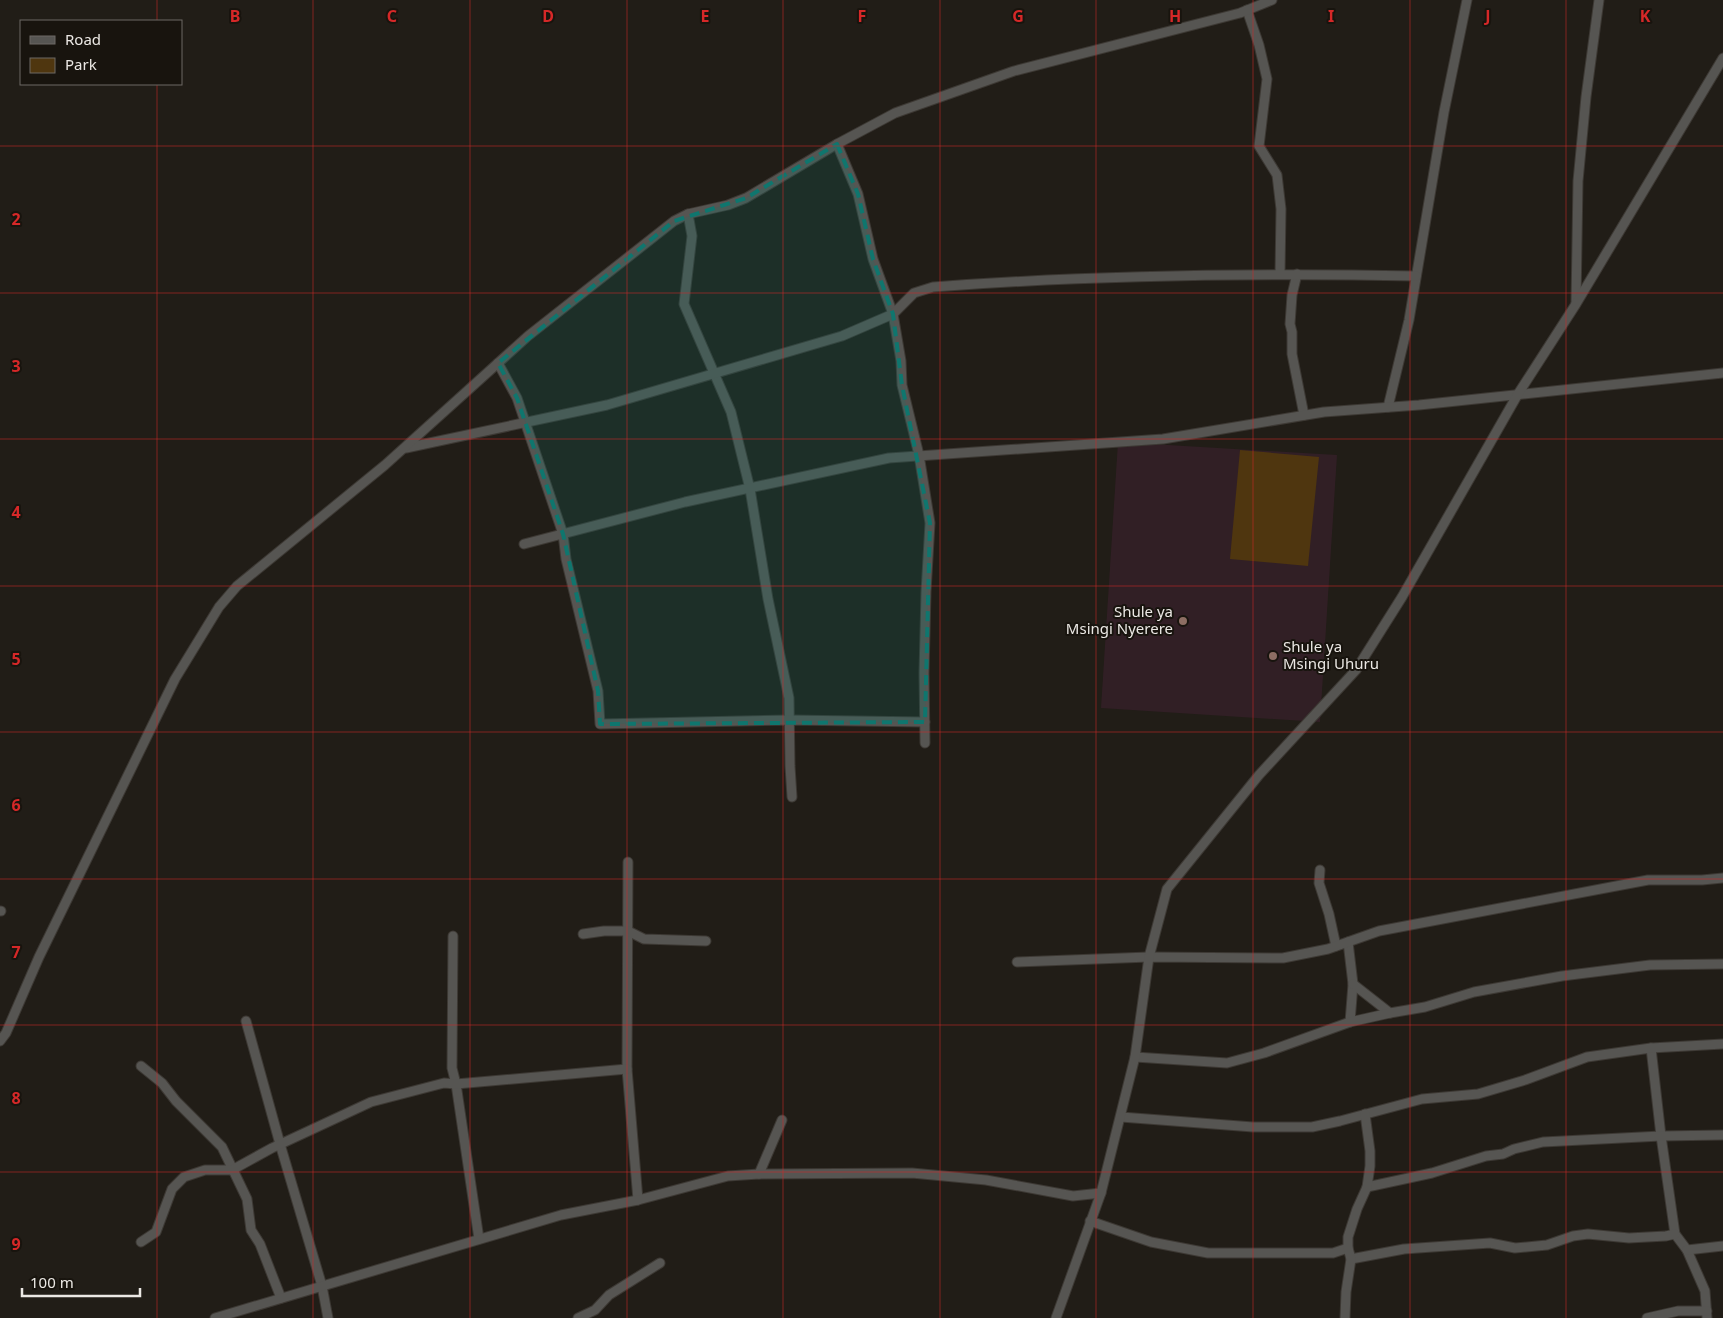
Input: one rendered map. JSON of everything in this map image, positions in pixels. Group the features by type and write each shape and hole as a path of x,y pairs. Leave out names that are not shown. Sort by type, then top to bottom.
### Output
{"street":[{"path":"0,1041 6,1033 38,957 175,679 219,607 236,586 404,448 528,336 674,221 688,214 728,205 746,198 837,144 895,113 1014,71 1247,10 1272,0"},
{"path":"1388,407 1409,320 1444,112 1467,0"},
{"path":"1576,304 1578,181 1586,97 1599,0"},
{"path":"1247,10 1259,45 1267,79 1259,146 1277,175 1281,209 1280,274"},
{"path":"1058,1317 1101,1193 1121,1117 1135,1057 1149,957 1167,889 1259,775 1356,670 1402,597 1518,394 1576,304 1723,58"},
{"path":"837,144 858,194 874,259 893,314 901,361 902,386 919,455 930,523 926,601 925,742"},
{"path":"688,214 692,236 684,304 731,412 750,489 768,599 790,698 792,797"},
{"path":"404,448 607,405 842,336 893,314 914,293 933,287 1091,278 1280,274 1416,276"},
{"path":"1296,274 1291,314 1292,354 1304,415"},
{"path":"498,363 517,398 563,534 566,559 598,691 600,724 790,720 925,722"},
{"path":"524,544 685,502 880,460 919,455 1163,439 1324,412 1723,372"},
{"path":"628,862 627,1069 638,1200"},
{"path":"1320,870 1319,883 1330,914 1336,946"},
{"path":"1017,962 1149,957 1283,958 1336,946 1379,931 1648,880 1723,878"},
{"path":"583,934 604,931 628,931 644,939 706,941"},
{"path":"453,936 452,1068 479,1239"},
{"path":"1348,942 1353,984 1350,1022"},
{"path":"1135,1057 1228,1062 1264,1053 1350,1022 1425,1007 1474,992 1562,976 1650,965 1723,964"},
{"path":"1353,984 1390,1013"},
{"path":"246,1022 322,1286 328,1318"},
{"path":"1121,1117 1253,1127 1312,1127 1422,1099 1478,1094 1525,1080 1587,1057 1651,1048 1723,1044"},
{"path":"1647,1318 1678,1311 1707,1315 1704,1291 1687,1250 1675,1234 1651,1048"},
{"path":"141,1066 162,1083 176,1101 222,1148 247,1199 251,1230 260,1244 281,1298"},
{"path":"141,1242 156,1232 172,1189 184,1177 206,1170 232,1170 280,1144 371,1102 444,1083 456,1084 627,1069"},
{"path":"1345,1318 1346,1292 1351,1259 1348,1237 1357,1209 1368,1187 1370,1152 1365,1114"},
{"path":"759,1174 782,1120"},
{"path":"1368,1187 1432,1173 1486,1156 1503,1154 1514,1149 1543,1142 1723,1135"},
{"path":"215,1318 561,1215 638,1200 728,1176 912,1173 986,1180 1073,1196 1101,1193"},
{"path":"1090,1221 1151,1242 1208,1253 1333,1254 1348,1248"},
{"path":"1351,1259 1404,1249 1490,1243 1515,1248 1539,1246 1573,1236 1588,1234 1629,1238 1675,1234"},
{"path":"1687,1250 1723,1246"},
{"path":"578,1318 595,1310 609,1295 660,1263"}],"highlighted area":[{"path":"837,144 858,194 873,259 893,314 902,385 930,523 925,722 600,724 598,691 563,534 517,398 498,363 674,221 746,198"}],"shaded area":[{"path":"1118,442 1337,455 1320,722 1101,708"}],"green space":[{"path":"1240,450 1319,457 1308,566 1230,559"}],"place":[{"name":"Shule ya Msingi Nyerere","path":"1183,621"},
{"name":"Shule ya Msingi Uhuru","path":"1273,656"}]}
